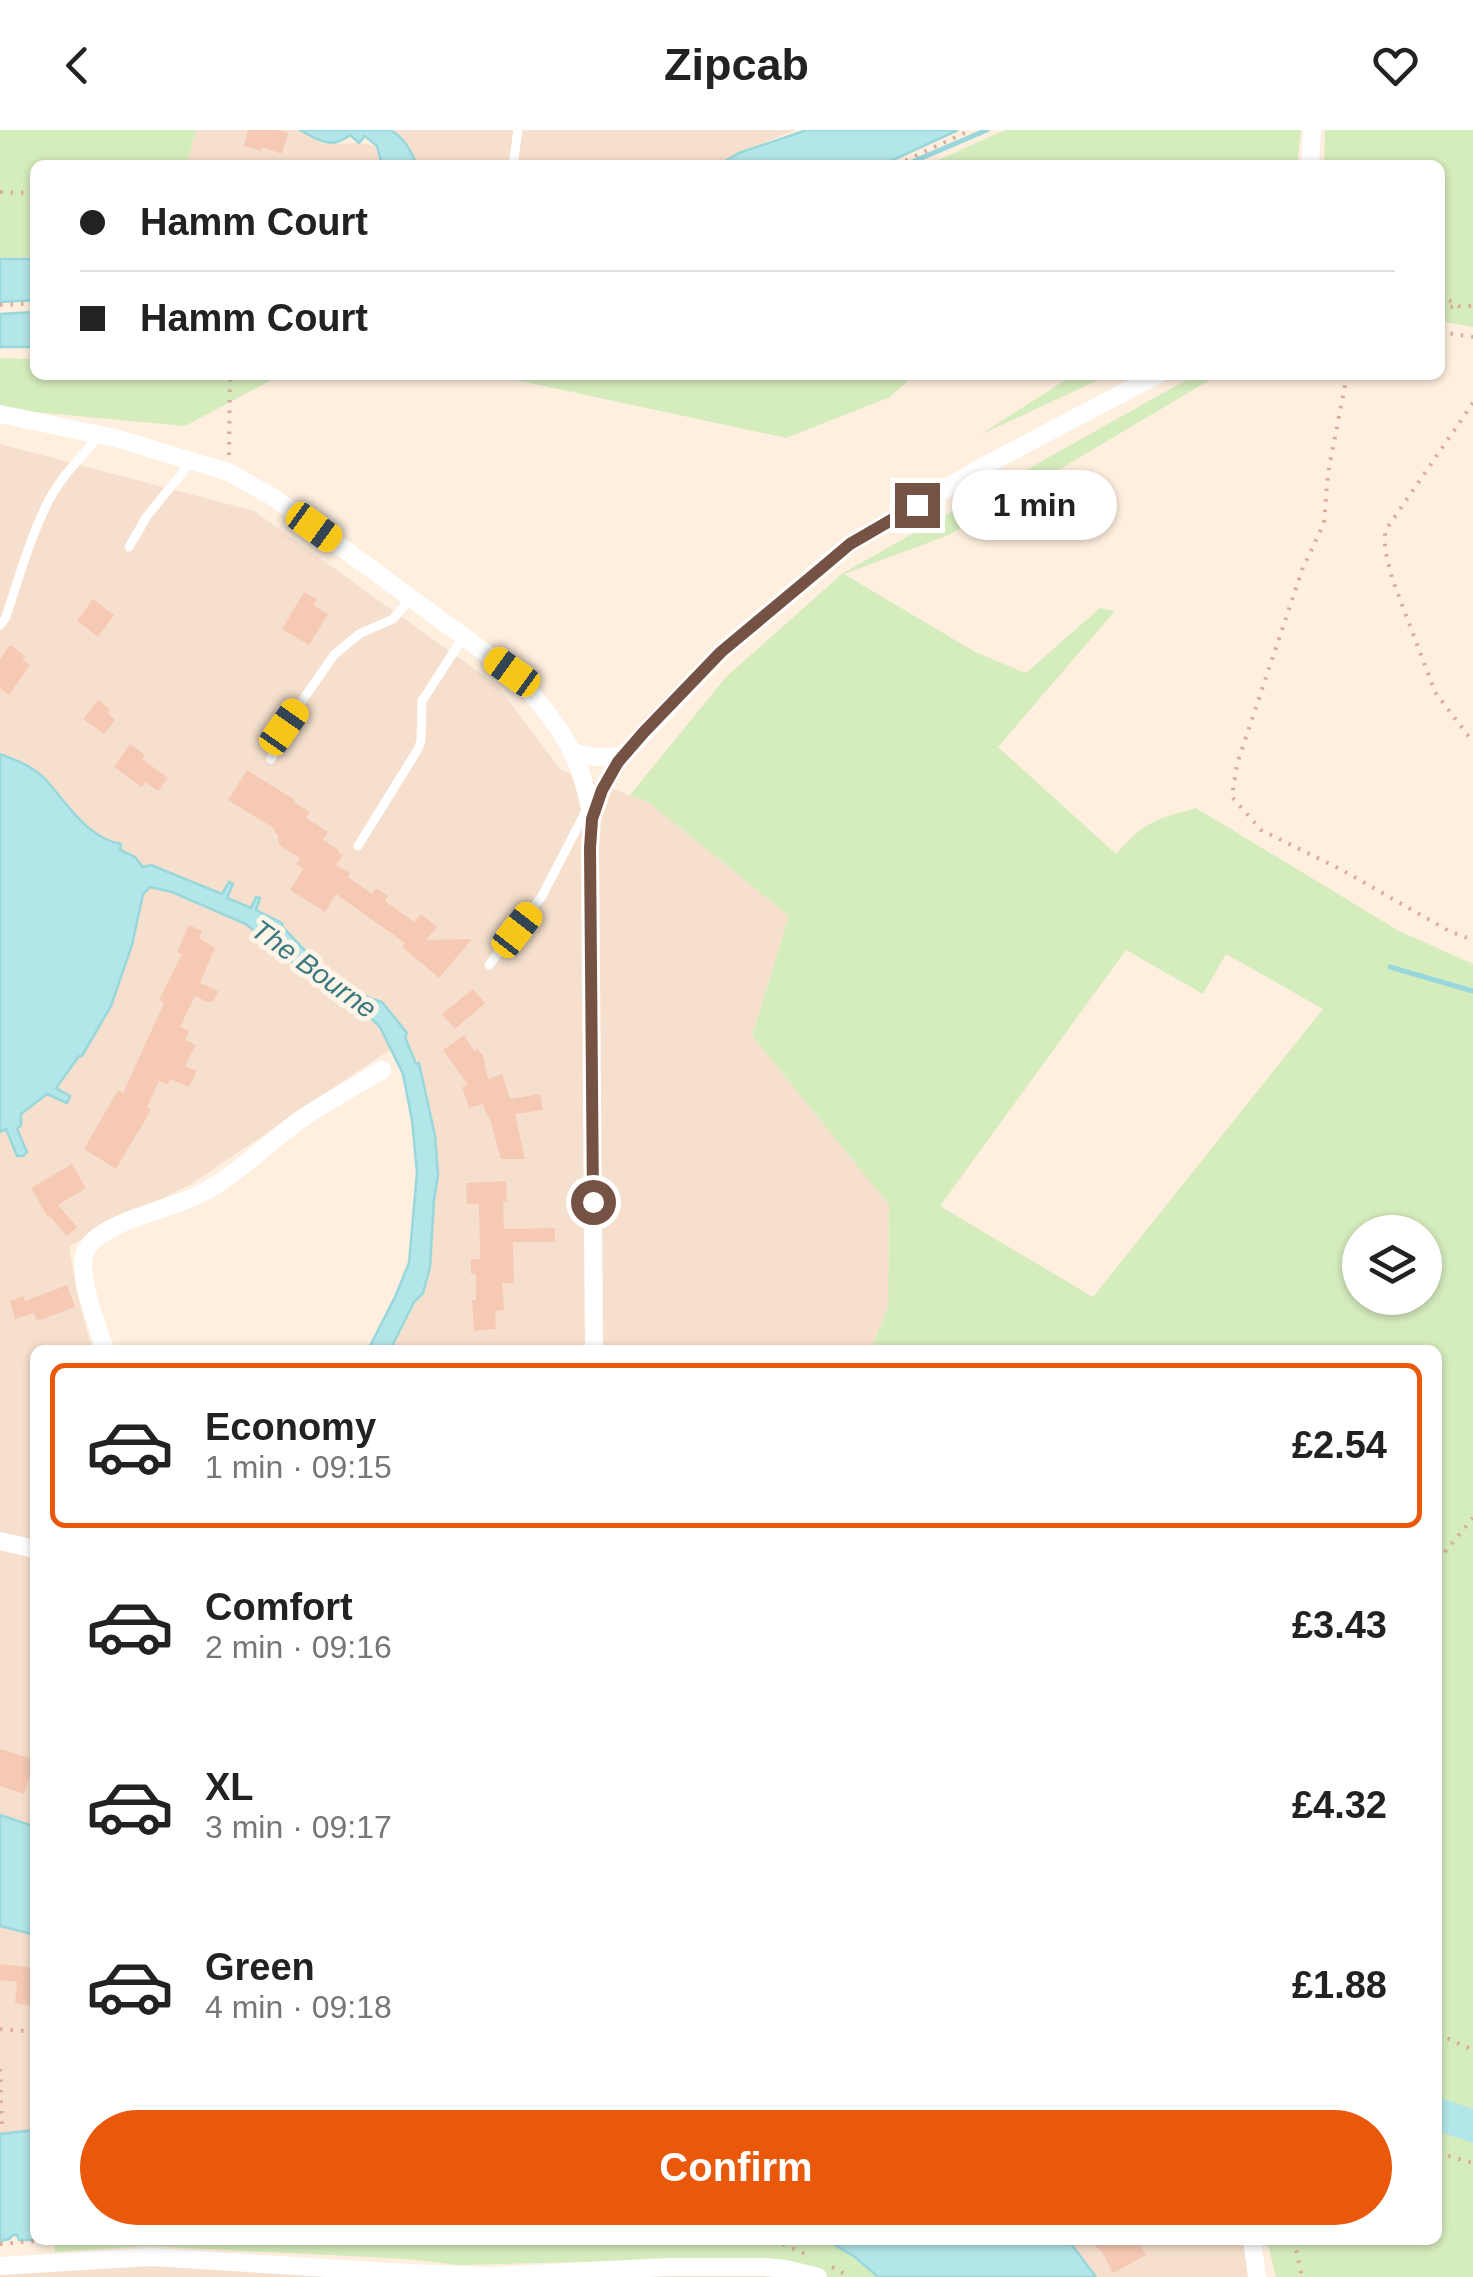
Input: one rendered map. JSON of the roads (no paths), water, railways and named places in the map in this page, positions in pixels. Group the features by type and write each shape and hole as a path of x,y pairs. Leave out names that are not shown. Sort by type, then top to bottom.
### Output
{"street":[{"path":"1310,160 1312,130"},
{"path":"591,812 622,756 721,652 850,544 984,466 1147,380"},
{"path":"0,414 192,460 228,472 273,497 512,672 572,752 591,812 594,1345"},
{"path":"572,752 594,757 622,756"},
{"path":"104,1345 83,1276 89,1245 107,1231 199,1195 248,1162 296,1122 382,1070"},
{"path":"0,1541 30,1548"},
{"path":"1253,2245 1257,2277"},
{"path":"0,2266 151,2257 443,2275 725,2267 786,2269 818,2277"}],"lane":[{"path":"514,160 518,130"},
{"path":"0,626 47,504 100,435"},
{"path":"129,548 147,516 192,460"},
{"path":"271,759 284,727 334,655 359,634 393,619 412,598"},
{"path":"358,846 418,750 422,701 464,636"},
{"path":"489,965 542,896 591,812"}],"water":[{"path":"300,130 390,130 403,141 414,160 381,160 377,146 365,136 359,143 350,135 331,143"},
{"path":"807,130 958,130 893,160 727,160"},
{"path":"0,259 30,259 30,300 0,302"},
{"path":"30,312 30,347 0,347 0,314"},
{"path":"0,754 38,773 87,826 121,844 120,850 135,857 143,867 151,865 222,894 229,882 233,884 227,898 251,908 256,897 260,898 256,910 282,923 314,960 348,988 382,1002 407,1033 405,1037 416,1064 419,1063 435,1136 438,1175 430,1267 423,1293 414,1302 392,1345 371,1345 409,1263 417,1173 403,1074 380,1027 327,991 246,924 172,892 150,887 143,894 132,945 111,1006 82,1056 56,1088 70,1096 67,1103 47,1094 21,1114 17,1129 27,1152 23,1156 17,1156 6,1129 0,1132"},
{"path":"0,1815 30,1825 30,1934 0,1926"},
{"path":"30,2131 30,2240 19,2240 13,2235 0,2241 0,2134"},
{"path":"835,2245 1072,2245 1096,2277 878,2277"}],"waterway":[{"path":"917,160 987,130"},
{"path":"1390,967 1473,991"},
{"name":"The Bourne","path":"1442,2115 1473,2126"}]}
